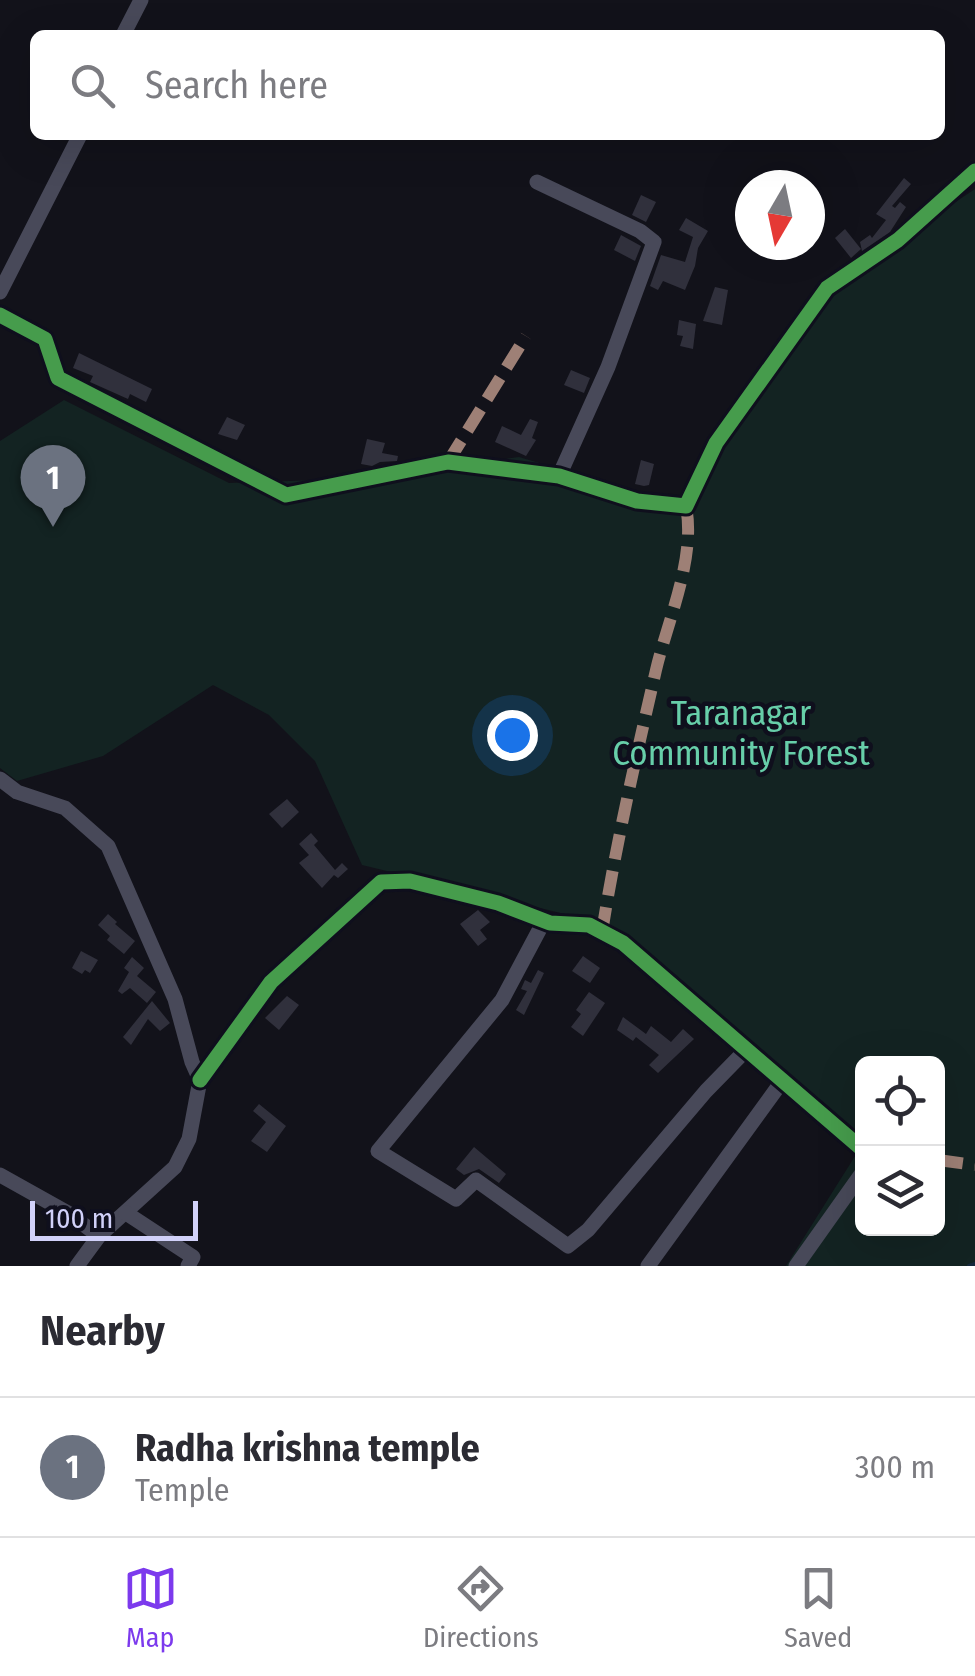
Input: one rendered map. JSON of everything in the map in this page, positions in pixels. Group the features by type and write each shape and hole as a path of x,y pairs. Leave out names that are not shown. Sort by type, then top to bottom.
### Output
{"street":[{"path":"125,30 141,0"},
{"path":"0,292 77,140"},
{"path":"0,315 46,339 58,378 286,495 448,462 559,476 636,501 686,506 716,443 828,288 898,240 975,171"},
{"path":"538,182 640,230 654,242 608,367 559,476"},
{"path":"0,779 17,792 64,808 108,846 175,999 200,1080"},
{"path":"0,803 17,792"},
{"path":"77,1266 99,1236 175,1167 190,1139 200,1080 271,982 381,882 410,881 498,903 544,921 589,925 622,942 859,1146"},
{"path":"544,921 502,1000 378,1151 456,1198 476,1180 568,1246 588,1230 706,1091 748,1049"},
{"path":"648,1266 783,1080"},
{"path":"0,1175 68,1213 99,1236"},
{"path":"796,1266 855,1183"},
{"path":"126,1213 193,1257 188,1266"}],"green space":[{"name":"Taranagar Community Forest","path":"975,189 975,1266 786,1266 855,1156 855,1236 945,1236 945,1056 855,1056 855,1136 602,923 362,865 315,761 269,715 213,685 103,756 17,781 0,768 0,441 64,400 229,483 374,478 519,457 685,506 814,311"}],"building":[{"path":"904,178 911,184 892,206 895,208 900,202 906,207 890,232 862,251 860,242 870,235 872,238 886,220 876,214"},
{"path":"641,195 656,202 646,222 632,215"},
{"path":"686,218 708,231 698,248 695,266 685,290 663,281 658,290 650,286 661,255 685,262 693,237 679,230"},
{"path":"845,229 861,249 851,258 835,238"},
{"path":"621,235 641,246 635,261 614,250"},
{"path":"715,287 728,290 722,325 703,321"},
{"path":"679,320 696,324 693,349 680,346 683,336 677,335"},
{"path":"79,353 152,389 146,402 130,394 128,399 90,382 93,376 73,368"},
{"path":"571,370 590,378 584,393 564,385"},
{"path":"227,417 245,425 237,440 218,434"},
{"path":"530,419 538,422 532,438 536,440 526,456 495,442 502,426 521,435"},
{"path":"367,439 385,443 382,453 398,456 397,461 361,464"},
{"path":"641,460 654,464 649,485 635,484"},
{"path":"287,799 299,812 282,828 269,814"},
{"path":"311,833 318,841 314,845 335,870 342,863 348,869 338,878 334,875 322,888 299,863 309,855 299,844"},
{"path":"478,910 490,922 480,930 487,939 478,946 460,924"},
{"path":"108,914 135,941 124,954 107,940 110,936 98,925"},
{"path":"81,951 98,960 90,973 85,970 82,974 72,968"},
{"path":"583,956 600,968 590,983 572,971"},
{"path":"132,957 144,968 137,976 156,992 147,1003 130,988 122,994 118,991 129,972 124,968"},
{"path":"538,970 544,973 524,1015 516,1010 527,991 521,989 525,980 531,983"},
{"path":"589,992 605,1003 583,1036 571,1027 581,1014 576,1010"},
{"path":"287,996 299,1005 279,1030 265,1018"},
{"path":"152,1001 170,1023 160,1031 148,1019 131,1045 123,1037"},
{"path":"623,1017 646,1034 651,1026 671,1042 683,1029 694,1039 658,1073 649,1065 659,1055 636,1037 633,1041 617,1030"},
{"path":"259,1104 286,1126 267,1152 251,1141 266,1122 253,1111"},
{"path":"474,1147 506,1174 499,1183 479,1169 464,1175 456,1169"}],"waterway":[{"path":"969,1266 975,1264"}],"marked path":[{"path":"448,462 526,336"},
{"path":"602,932 641,735 684,568 686,506"},
{"path":"945,1161 975,1165"}],"cycle path":[{"path":"0,315 45,339 58,378 286,495 448,462 559,476 637,501 686,506 716,443 827,288 898,240 975,171"},
{"path":"200,1080 271,982 381,882 410,881 498,903 550,923 589,925 623,943 859,1146"}],"place":[{"name":"Radha krishna temple","path":"53,527"}]}
